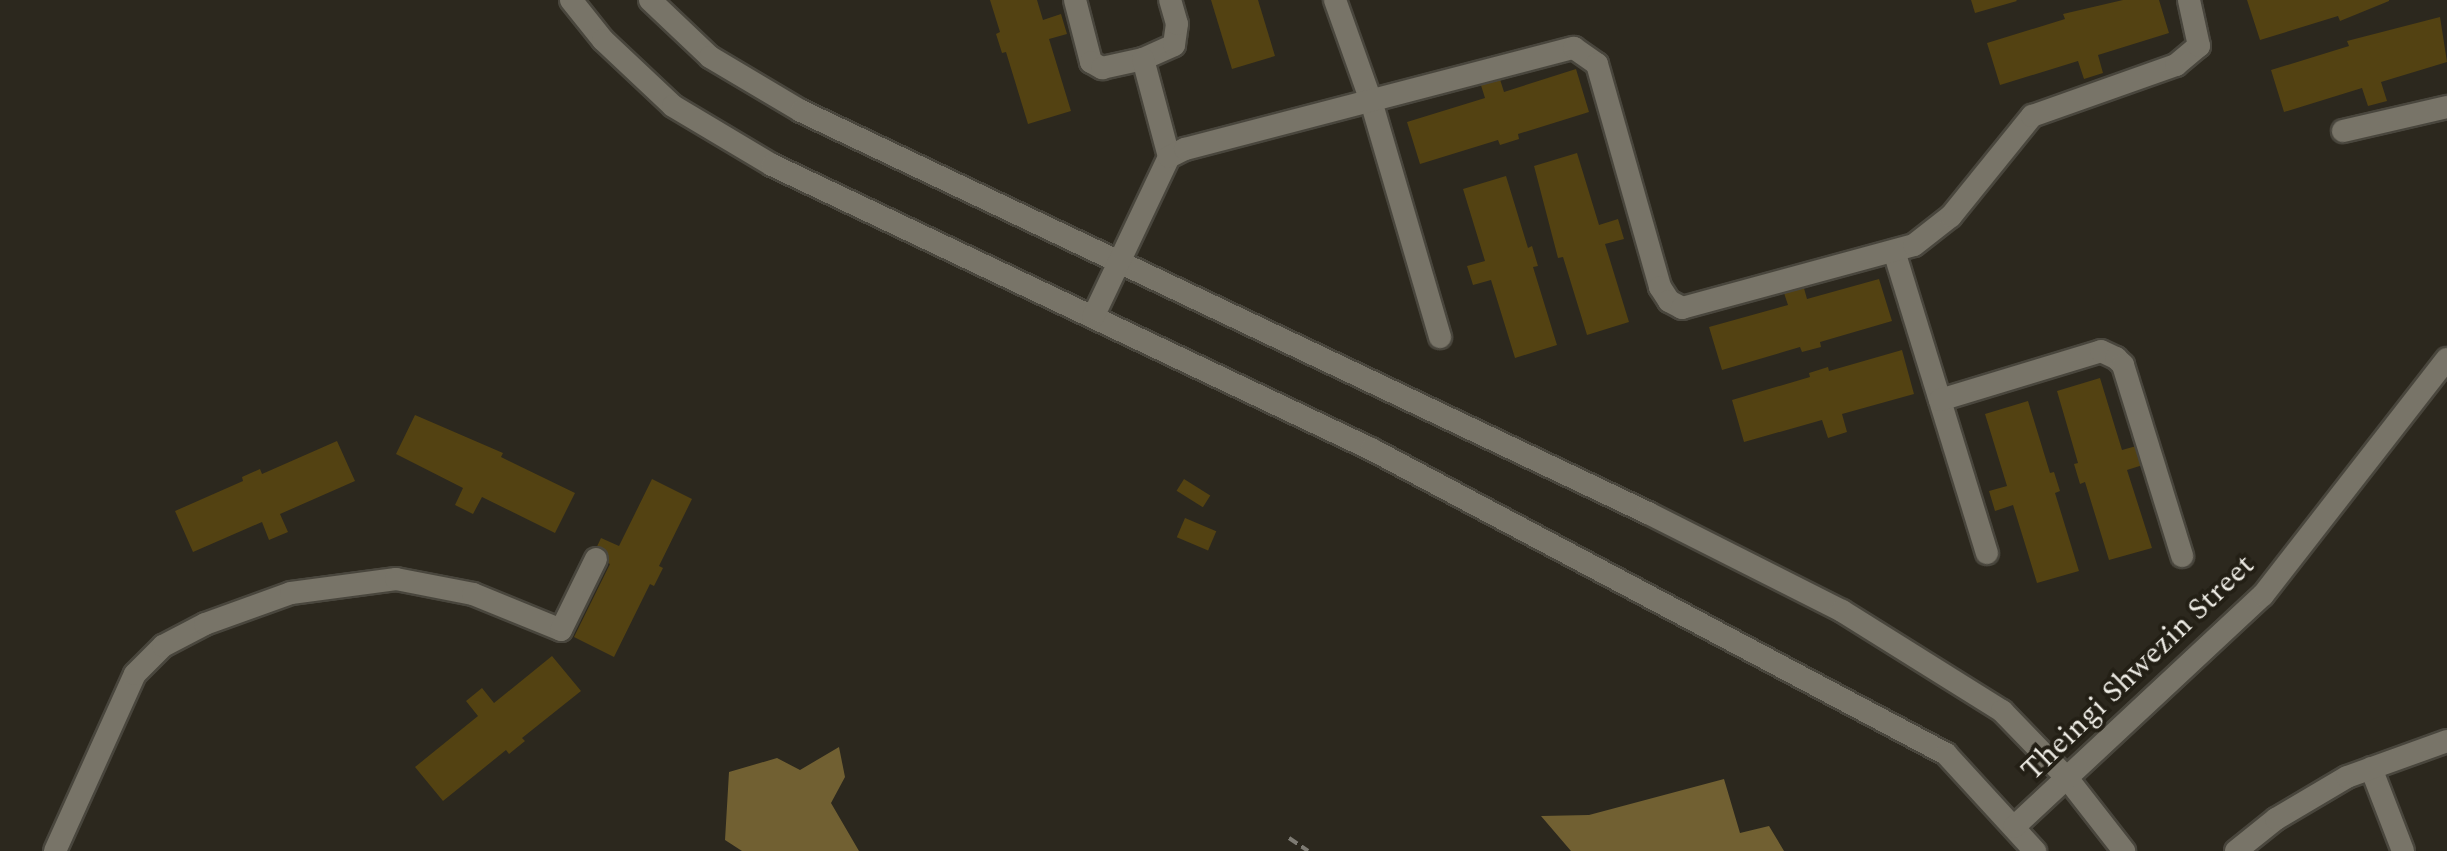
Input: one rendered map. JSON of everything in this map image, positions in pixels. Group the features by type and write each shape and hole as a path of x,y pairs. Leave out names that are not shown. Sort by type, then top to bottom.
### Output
{"street":[{"path":"571,0 604,40 673,106 772,165 1388,458 1946,754 2035,851"},
{"path":"650,0 710,58 801,111 1842,610 2002,711 2068,778 2124,851"},
{"path":"1075,0 1091,62 1102,68 1143,59 1174,45 1177,24 1170,0"},
{"path":"1335,0 1370,101 1440,337"},
{"path":"1094,317 1169,157 1185,149 1574,48 1597,64 1660,286 1669,301 1682,308 1914,246 1951,216 2032,116 2176,65 2200,46 2190,0"},
{"path":"1143,59 1169,157"},
{"path":"2342,131 2447,107"},
{"path":"1894,251 1988,554"},
{"path":"1940,400 2101,351 2116,358 2124,365 2182,556"},
{"name":"Theingi Shwezin Street","path":"2014,827 2263,595 2447,359"},
{"path":"55,851 135,674 163,646 206,624 291,593 396,580 473,594 561,630 596,560"},
{"path":"2236,851 2276,819 2347,776 2447,741"},
{"path":"2371,768 2403,851"}],"path":[{"path":"1289,838 1308,851"}],"shaded area":[{"path":"839,747 845,777 831,803 859,851 742,851 725,840 729,772 777,758 800,770"},
{"path":"1724,779 1740,833 1769,826 1784,851 1571,851 1541,816 1589,815"}],"building":[{"path":"990,0 1037,0 1043,20 1061,14 1067,34 1049,39 1071,111 1028,124 1006,52 1002,53 996,34 1000,32"},
{"path":"1211,0 1258,0 1275,56 1232,69"},
{"path":"1971,0 2016,0 2017,1 1975,13"},
{"path":"2123,0 2159,0 2169,33 2098,55 2103,73 2084,79 2078,61 2000,85 1987,43 2065,19 2063,14"},
{"path":"2247,0 2389,1 2340,21 2338,16 2260,40"},
{"path":"2440,17 2447,62 2381,82 2387,101 2368,106 2362,88 2284,112 2271,70 2349,46 2347,41"},
{"path":"1576,69 1589,112 1518,134 1519,139 1500,145 1498,140 1420,164 1407,122 1485,98 1479,79 1498,73 1504,92"},
{"path":"1577,153 1599,225 1618,219 1624,239 1605,244 1629,322 1587,335 1563,257 1558,258 1534,166"},
{"path":"1506,176 1528,248 1532,246 1538,266 1533,267 1557,345 1515,358 1491,280 1473,285 1467,266 1485,261 1463,189"},
{"path":"1879,279 1892,321 1820,342 1821,347 1802,352 1800,347 1722,370 1709,327 1788,305 1782,287 1802,281 1807,299"},
{"path":"1902,350 1914,394 1842,414 1847,432 1828,438 1822,420 1744,442 1732,400 1810,377 1809,373 1828,367 1829,371"},
{"path":"2100,378 2122,450 2140,445 2146,464 2127,470 2152,548 2109,560 2085,482 2080,484 2074,464 2078,463 2057,391"},
{"path":"2028,401 2050,473 2054,472 2060,491 2055,493 2079,571 2037,583 2013,505 1995,511 1989,491 2007,486 1985,414"},
{"path":"415,415 503,453 501,457 575,493 555,533 482,497 473,514 455,505 463,488 396,454"},
{"path":"337,441 355,481 280,514 288,532 269,540 262,522 193,552 175,511 243,481 242,477 260,469 262,474"},
{"path":"652,479 692,499 659,566 663,568 654,586 650,584 614,657 574,637 610,564 593,555 601,538 619,546"},
{"path":"1184,479 1210,495 1203,507 1177,491"},
{"path":"1185,518 1216,531 1208,551 1177,537"},
{"path":"552,656 581,691 522,738 525,741 509,754 506,750 443,801 415,767 478,716 466,701 482,688 494,703"}]}
